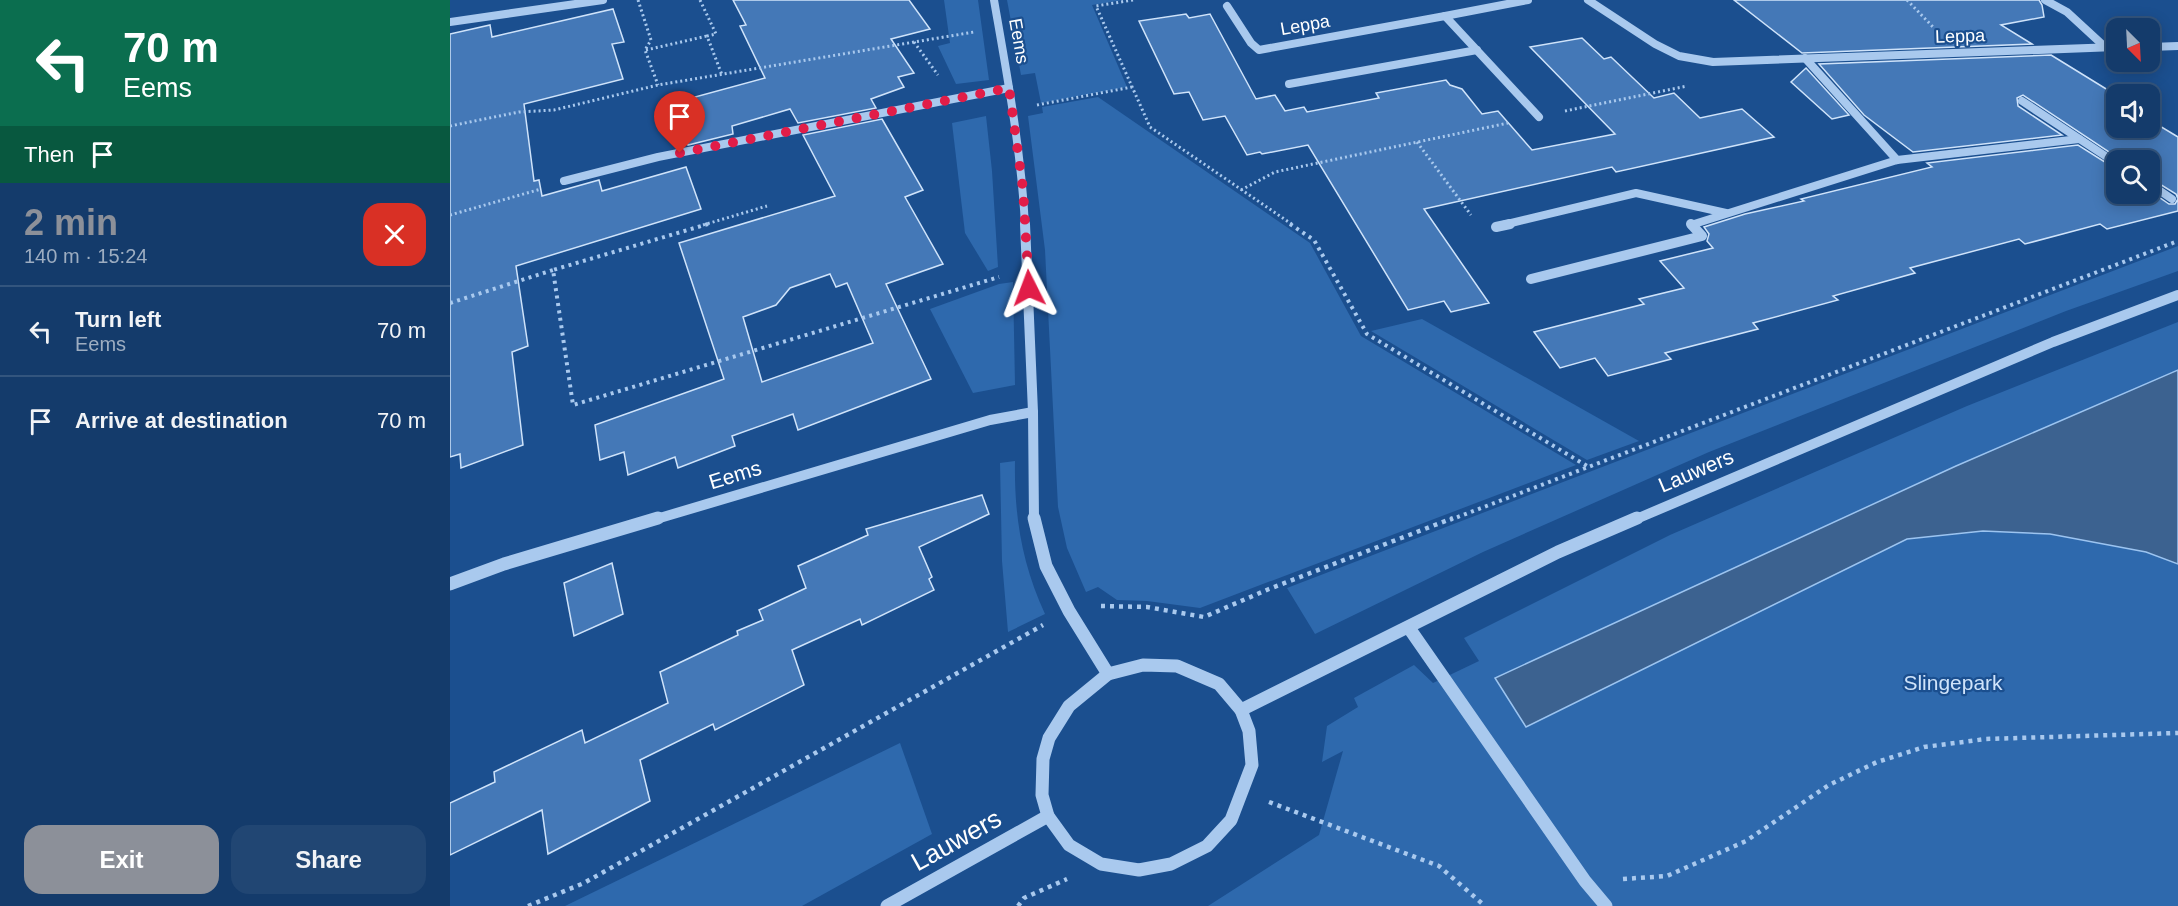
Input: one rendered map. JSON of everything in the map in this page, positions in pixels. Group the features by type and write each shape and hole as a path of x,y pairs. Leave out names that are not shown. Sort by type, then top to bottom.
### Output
{"street":[{"path":"450,22 603,0"},
{"name":"Eems","path":"994,0 1013,110 1023,189 1033,412 1034,518 1046,566 1069,611 1108,674"},
{"name":"Leppa","path":"1227,6 1251,43 1259,50 1527,0"},
{"name":"Leppa","path":"1588,0 1655,44 1679,56 1713,63 2105,47"},
{"path":"2045,0 2067,12 2105,47"},
{"path":"1446,16 1539,117"},
{"path":"2160,46 2178,46"},
{"path":"1289,84 1477,50"},
{"path":"1805,58 1897,160"},
{"name":"Eems","path":"564,181 658,157 1009,88"},
{"path":"2022,101 2106,157"},
{"path":"1531,279 1701,236 1690,224 1729,214 1897,160 2079,139"},
{"path":"2160,191 2172,199"},
{"path":"1496,227 1636,193 1729,214"},
{"name":"Lauwers","path":"1241,710 1558,552 2053,342 2178,295"},
{"name":"Eems","path":"450,584 504,564 979,423 1033,412"},
{"path":"1409,628 1585,881 1606,906"},
{"path":"1143,665 1177,666 1219,684 1241,710 1249,730 1252,765 1231,820 1207,846 1171,864 1139,870 1101,864 1069,845 1048,816 1042,795 1043,759 1049,738 1069,706 1108,674 1143,665"},
{"name":"Lauwers","path":"887,906 1048,816"}],"path":[{"path":"638,0 651,40 645,50"},
{"path":"645,50 716,34 700,0"},
{"path":"1131,0 1096,6 1150,128 1314,240 1366,334 1587,466"},
{"path":"450,126 519,112 554,110 658,85 999,28"},
{"path":"707,36 722,75"},
{"path":"914,42 954,98"},
{"path":"645,50 658,85"},
{"path":"1013,110 1132,87"},
{"path":"1417,142 1474,218 1496,227"},
{"path":"450,215 564,181"},
{"path":"450,303 767,206"},
{"path":"528,906 584,883 1069,611 1110,604 1147,607 1204,617 1269,589 1587,466 2178,241"},
{"path":"553,270 573,405 1028,268"},
{"path":"1585,881 1667,876 1746,841 1829,785 1877,762 1924,747 1986,739 2178,733"},
{"path":"1242,791 1439,866 1485,906"},
{"path":"1018,906 1024,898 1101,864"}],"green space":[{"path":"944,0 978,0 989,80 956,84 938,46 950,43"},
{"path":"1007,0 1123,0 1092,5 1127,87 1041,103 1035,73 1021,75"},
{"path":"1098,97 1310,243 1361,336 1576,465 1200,608 1147,601 1117,600 1098,587 1086,592 1067,548 1058,507 1045,250 1028,116 1043,113 1042,107"},
{"path":"986,116 998,267 988,271 965,233 952,123"},
{"path":"2178,246 2178,271 2066,311 1709,452 1483,552 1315,634 1287,588"},
{"path":"1013,282 1015,385 973,393 930,309 999,284"},
{"path":"1422,319 1639,441 1587,460 1371,331"},
{"name":"Slingepark","path":"2178,322 2178,906 1208,906 1319,835 1343,751 1322,762 1327,726 1358,707 1354,698 1414,665 1433,683 1479,661 1464,638 1670,535 1967,406"},
{"path":"1015,461 1016,501 1021,539 1030,577 1045,614 1008,632 1002,561 1000,463"},
{"path":"900,743 932,834 802,906 565,906"}],"shaded area":[{"path":"2178,370 2178,564 2146,552 2050,534 1983,531 1907,539 1526,727 1495,678 1956,466"}],"building":[{"path":"733,0 909,0 930,29 891,39 914,73 898,77 904,87 871,99 876,108 798,123 790,109 732,126 733,134 688,145 673,103 765,78 740,26 746,25"},
{"path":"1734,0 2039,0 2044,17 2001,25 2032,44 1802,53"},
{"path":"613,9 624,42 612,44 623,79 524,104 534,181 539,180 542,196 599,180 602,191 686,167 701,209 516,266 528,346 512,352 523,445 461,468 460,454 450,457 450,34 490,25 492,37"},
{"path":"1186,14 1189,18 1210,14 1256,99 1275,95 1285,111 1304,107 1307,112 1379,98 1376,93 1446,80 1450,85 1462,89 1482,114 1498,111 1532,150 1615,134 1530,47 1582,38 1604,59 1611,57 1654,98 1674,93 1700,118 1742,109 1774,137 1616,172 1612,167 1424,209 1489,303 1451,312 1444,301 1408,310 1308,145 1247,155 1225,116 1203,120 1189,92 1174,94 1139,21"},
{"path":"2051,55 2106,89 2106,138 2160,138 2160,126 2178,137 2178,199 2176,194 2160,184 2160,150 2106,150 2023,95 2017,98 2018,106 2062,135 1913,152 1864,115 1819,64"},
{"path":"1806,68 1849,115 1832,119 1791,82"},
{"path":"882,119 923,190 905,197 943,264 886,284 931,379 798,430 793,414 732,436 735,446 678,468 675,457 628,475 624,452 600,460 595,425 724,379 679,243 835,196 803,135","holes":["830,274 836,287 847,283 873,343 762,382 743,317 776,305 790,288"]},
{"path":"2078,145 2106,163 2106,204 2160,204 2160,198 2169,204 2175,204 2178,199 2178,211 2107,229 2100,224 2025,244 2019,239 1910,268 1915,273 1833,296 1838,300 1753,323 1758,329 1665,353 1671,359 1608,376 1595,358 1560,368 1534,332 1644,304 1639,299 1684,288 1660,261 1713,248 1707,241 1709,234 1704,227 1745,214 1804,201 1801,199 1932,167 1927,163"},
{"path":"982,495 989,514 919,547 932,577 929,579 934,590 862,625 860,619 792,650 804,685 715,730 713,724 640,760 650,801 548,854 542,810 450,855 450,803 495,782 494,772 582,730 585,743 668,703 660,672 738,635 737,631 763,620 759,610 806,588 798,566 868,535 866,529"},
{"path":"612,563 623,614 574,636 564,583"}],"route":[{"path":"680,153 1009,88 1023,189 1029,288"}]}
